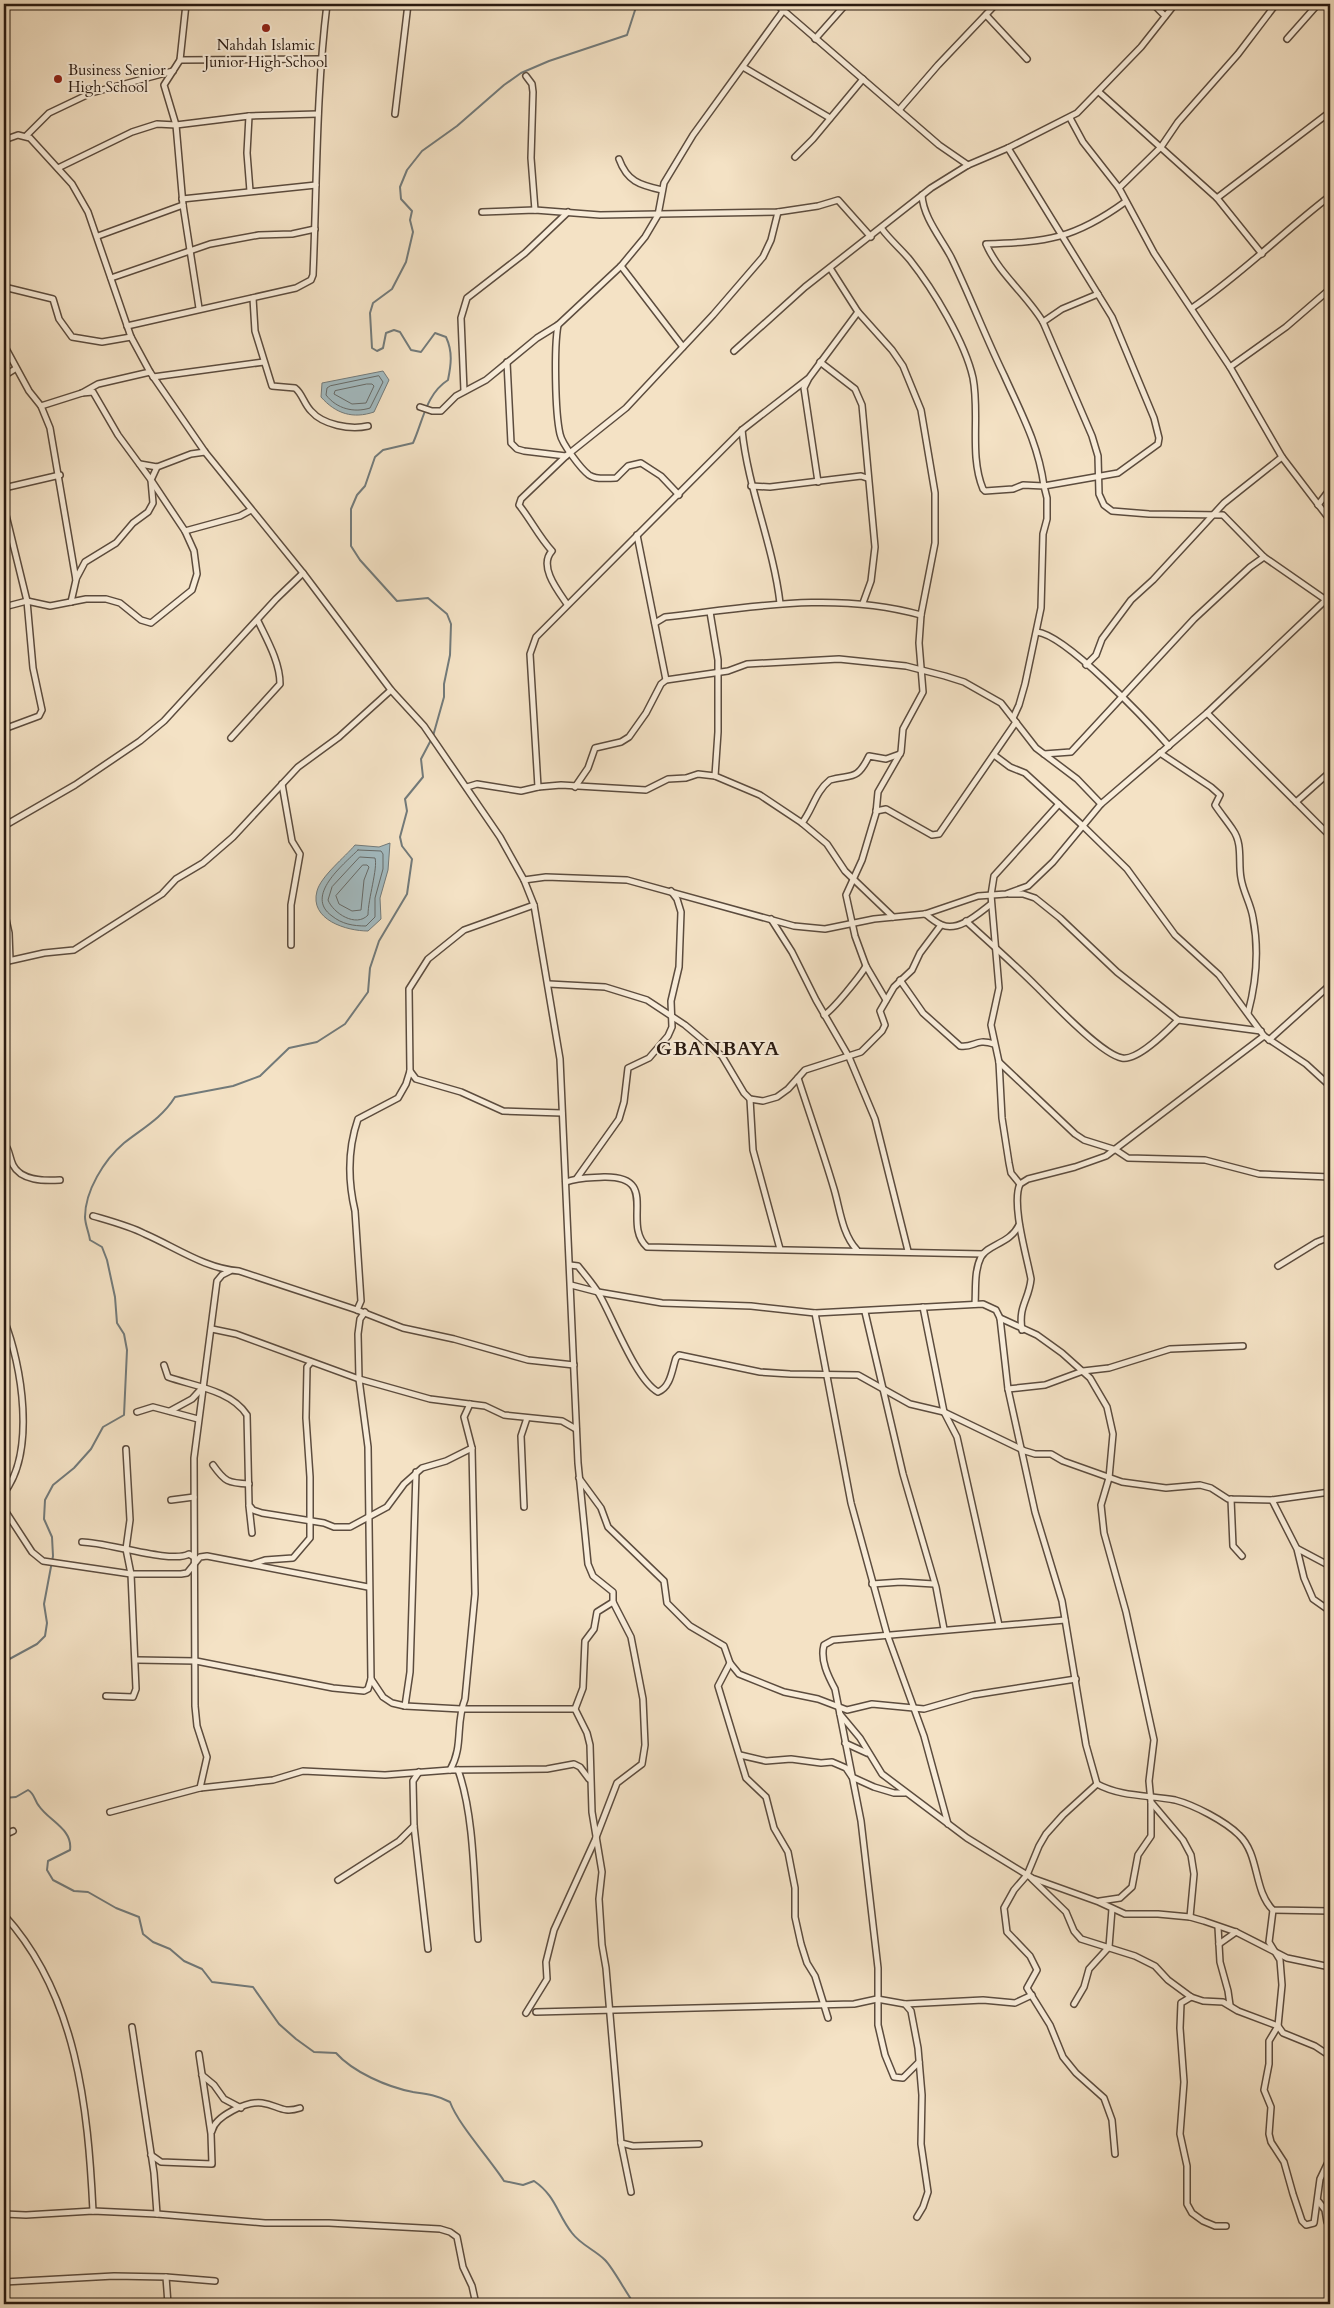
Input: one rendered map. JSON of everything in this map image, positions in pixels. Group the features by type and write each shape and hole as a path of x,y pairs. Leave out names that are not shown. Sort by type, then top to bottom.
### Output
{"street":[{"path":"186,4 180,60 164,85 176,124 183,202 199,308"},
{"path":"127,326 199,308 296,288 311,280 313,275 315,230 320,59 327,4"},
{"path":"395,114 408,4"},
{"path":"776,4 863,80 968,165"},
{"path":"815,39 846,4"},
{"path":"899,110 938,65 996,4"},
{"path":"1153,4 1166,16"},
{"path":"734,351 805,287 882,229 922,195 968,165 1070,118 1099,92 1142,48 1175,4"},
{"path":"1119,188 1161,147 1178,122 1238,54 1276,4"},
{"path":"1287,39 1318,4"},
{"path":"420,407 432,411 445,409 464,391 486,380 537,338 558,325 621,266 645,237 658,215 666,178 693,136 783,11"},
{"path":"986,15 1027,59"},
{"path":"180,60 320,59"},
{"path":"742,67 830,118"},
{"path":"26,136 49,113 91,93 173,70"},
{"path":"526,76 532,84 533,92 531,158 535,210"},
{"path":"795,157 863,80"},
{"path":"1099,92 1217,198 1262,254"},
{"path":"1217,198 1330,112"},
{"path":"58,168 132,132 157,124 176,124 249,116 318,114"},
{"path":"249,116 247,153 250,191"},
{"path":"1070,118 1083,142 1119,188 1154,253 1230,367 1282,457 1330,520"},
{"path":"4,140 16,135 26,136 58,168 80,197 98,236 131,337 151,374 205,452 304,573 391,690 424,726 510,853 534,905 549,984 560,1058 578,1478 588,1564 593,1576 613,1592 613,1602 631,1637 642,1699 645,1745 642,1764 617,1783 595,1840 554,1930 546,1962 547,1979 526,2013"},
{"path":"882,229 909,260 927,286 956,335 966,358 975,395 978,469 985,492 1013,489 1023,485 1044,486 1122,471 1158,444 1159,438 1154,418 1130,356 1112,317 1061,237 1008,148"},
{"path":"619,159 624,173 631,179 662,190"},
{"path":"98,236 183,202 250,191 316,185"},
{"path":"876,811 886,810 932,835 939,834 994,755 1014,720 1036,632 1043,576 1043,534 1047,519 1047,498 1036,451 1023,412 1004,376 950,257 924,208 922,195"},
{"path":"1192,308 1219,290 1262,254 1297,221 1330,196"},
{"path":"482,212 535,210 600,216 778,212 818,206 838,200 871,237"},
{"path":"1006,894 1028,886 1053,862 1101,804 1207,714 1328,598 1264,557 1238,532 1227,518 1215,514 1177,515 1112,511 1104,505 1099,494 1098,456 1092,436 1044,322 1035,308 996,264 986,244 1061,237 1105,217 1125,202"},
{"path":"464,391 461,368 460,318 467,298 525,253 568,212"},
{"path":"567,604 550,578 548,557 552,551 538,534 530,517 519,505 528,492 626,408 763,257 778,212"},
{"path":"111,278 189,249 259,235 292,234 315,230"},
{"path":"621,266 683,347"},
{"path":"830,268 858,312 892,350 903,366 921,410 935,493 935,543 919,643 923,692 903,729 900,753 878,792 876,811 861,863 852,878 846,894 852,923 866,966 886,1000"},
{"path":"4,287 53,299 59,319 72,337 102,342 131,337"},
{"path":"1230,367 1286,328 1330,289"},
{"path":"1044,322 1062,309 1098,294"},
{"path":"253,298 255,331 272,386 295,388 310,410 320,418 347,427 368,426"},
{"path":"818,482 804,388 820,362 858,312"},
{"path":"558,325 556,334 560,434 569,455 589,475 595,478 616,478 628,466 641,462 661,476 679,495"},
{"path":"4,345 15,369 41,406 50,428 60,475 76,580"},
{"path":"41,406 82,393 98,384 151,374 264,362"},
{"path":"507,362 511,443 517,449 524,451 569,455"},
{"path":"820,362 855,389 862,405 867,478 875,547 871,581 863,603"},
{"path":"4,376 15,369"},
{"path":"538,787 530,654 536,637 742,430 809,378"},
{"path":"93,392 98,384"},
{"path":"82,393 93,392"},
{"path":"4,607 27,601 50,606 86,599 113,600 120,603 144,622 154,621 192,590 197,580 194,552 185,531 118,435 93,392"},
{"path":"742,430 751,486 774,564 780,603"},
{"path":"140,464 157,467 191,454 205,452"},
{"path":"1086,665 1096,655 1102,639 1131,600 1153,580 1215,514 1282,457"},
{"path":"71,602 76,580 85,562 116,544 133,523 148,512 153,503 151,480 157,467"},
{"path":"4,488 60,475"},
{"path":"751,486 770,487 861,476 867,478"},
{"path":"1318,505 1330,489"},
{"path":"4,507 27,601 33,668 42,710 39,716 4,729"},
{"path":"185,531 240,516 251,510"},
{"path":"637,535 666,680"},
{"path":"1043,754 1071,752 1194,618 1264,557"},
{"path":"4,826 75,785 140,741 190,694 276,599 304,573"},
{"path":"655,624 665,617 780,603 822,601 863,603 892,607 922,615"},
{"path":"710,612 718,660 716,776"},
{"path":"231,738 280,684 280,676 271,647 258,620"},
{"path":"1036,632 1044,633 1054,639 1086,665 1122,696 1169,746"},
{"path":"575,787 588,768 595,748 621,742 636,731 661,684 666,680 717,674 747,664 838,659 906,666 970,685 994,698 1014,720 1030,742 1077,780 1101,804"},
{"path":"4,962 44,953 74,950 102,935 162,894 176,879 214,854 298,767 338,737 391,690"},
{"path":"1207,714 1330,836"},
{"path":"802,823 811,810 814,798 830,780 847,778 861,772 869,756 886,760 900,753"},
{"path":"1160,753 1220,795 1215,805 1224,821 1234,830 1240,849 1241,879 1254,919 1255,932 1254,990 1248,1013"},
{"path":"994,755 1010,767 1025,773 1127,869 1174,934 1218,975 1265,1036 1306,1064 1330,1086"},
{"path":"1296,802 1330,772"},
{"path":"467,787 477,784 521,792 538,787 646,790 668,779 686,778 698,774 716,776 754,792 802,823 827,844 838,863 893,917"},
{"path":"282,784 292,841 300,854 291,905 290,945"},
{"path":"1022,1330 1021,1308 1030,1287 1031,1279 1020,1223 1018,1196 1020,1184 1011,1173 1008,1163 1002,1118 999,1062 991,1026 999,988 991,895 994,876 1059,804"},
{"path":"524,880 546,877 626,880 671,890 771,919 814,929 926,914 978,896 1023,894 1035,898 1060,918 1117,972 1178,1020 1265,1036"},
{"path":"577,1178 619,1119 624,1102 628,1068 649,1058 668,1036 672,1016 671,1001 678,967 681,912 677,899 671,890"},
{"path":"926,914 941,925 952,926 966,921 991,904"},
{"path":"357,1310 361,1300 355,1211 352,1198 350,1156 352,1136 358,1119 398,1098 406,1084 410,1071 409,989 420,970 435,953 464,930 534,905"},
{"path":"4,910 9,933 10,960"},
{"path":"771,919 792,952 824,1015 849,1057 875,1119 908,1251"},
{"path":"966,921 1094,1040 1121,1058 1140,1052 1160,1038 1178,1020"},
{"path":"549,984 584,984 618,990 648,1000 672,1016 722,1056 744,1094 750,1099 763,1101 777,1097 788,1089 804,1070 849,1057 868,1047 882,1031 885,1024 880,1011 886,1000 900,980 912,970 920,953 941,925"},
{"path":"824,1015 834,1008 850,985 862,975 866,966"},
{"path":"900,980 923,1013 960,1046 967,1046 979,1041 994,1044"},
{"path":"1020,1184 1041,1174 1093,1162 1116,1150 1330,985"},
{"path":"999,1062 1075,1134 1084,1140 1116,1150 1128,1158 1205,1160 1259,1174 1330,1177"},
{"path":"410,1071 416,1079 462,1092 502,1110 562,1113"},
{"path":"798,1078 848,1236 857,1250"},
{"path":"406,1084 416,1079"},
{"path":"750,1099 753,1150 780,1249"},
{"path":"4,1143 10,1150 13,1164 18,1171 29,1178 44,1181 60,1180"},
{"path":"566,1182 577,1178 611,1177 624,1180 632,1186 638,1197 636,1233 647,1247 983,1254 1004,1242 1015,1232 1020,1223"},
{"path":"93,1216 144,1233 177,1250 230,1271 239,1271 365,1312 394,1325 454,1339 520,1358 574,1365"},
{"path":"843,1250 848,1236"},
{"path":"1278,1266 1312,1247 1317,1242 1330,1237"},
{"path":"974,1304 978,1267 983,1254"},
{"path":"570,1265 578,1266 598,1292 638,1370 652,1388 658,1392 664,1390 668,1384 676,1358 679,1355 760,1372 858,1375 917,1407 944,1412 1021,1449 1035,1454 1051,1454 1109,1478 1156,1488 1200,1485 1231,1499 1272,1500 1330,1492"},
{"path":"200,1788 207,1758 198,1726 194,1559 194,1458 217,1281 222,1275 230,1271"},
{"path":"570,1285 662,1303 751,1306 814,1313 865,1312 974,1304 990,1306 1000,1318 1047,1341 1083,1371 1100,1394 1107,1407 1112,1424 1109,1478 1101,1505 1104,1533 1126,1612 1147,1701 1155,1747 1149,1781 1151,1836 1138,1854 1132,1887 1120,1898 1099,1902"},
{"path":"923,1307 944,1412 957,1437 999,1625"},
{"path":"137,1660 196,1661 355,1691 368,1689 371,1679 368,1587 370,1573 370,1516 368,1447 359,1379 358,1326 365,1312"},
{"path":"865,1312 903,1474 934,1584 944,1629"},
{"path":"814,1313 851,1503 872,1584 886,1634 915,1709 948,1824"},
{"path":"1000,1318 1008,1389 1046,1552 1062,1601 1086,1745 1097,1784"},
{"path":"4,1320 13,1342 21,1392 22,1418 18,1467 4,1493"},
{"path":"212,1329 268,1344 359,1379 430,1400 485,1406 504,1415 562,1421 576,1429"},
{"path":"1008,1389 1045,1385 1083,1371 1109,1368 1170,1348 1242,1346"},
{"path":"253,1565 265,1560 293,1558 310,1538 310,1477 306,1401 307,1367 311,1362"},
{"path":"164,1365 168,1377 203,1387 234,1402 247,1415 249,1505 252,1533"},
{"path":"170,1411 192,1399 203,1387"},
{"path":"450,1770 458,1754 461,1709 465,1694 473,1627 471,1609 475,1594 472,1448 464,1417 470,1404"},
{"path":"137,1412 153,1407 198,1419"},
{"path":"524,1507 521,1436 527,1418"},
{"path":"106,1696 128,1697 136,1694 137,1660 132,1574 126,1549 130,1520 126,1448"},
{"path":"249,1505 253,1510 262,1513 334,1527 350,1527 387,1507 404,1484 416,1472 472,1448"},
{"path":"213,1465 221,1476 231,1484 249,1484"},
{"path":"405,1706 410,1672 416,1472"},
{"path":"578,1478 601,1508 608,1527 664,1581 665,1598 671,1609 690,1626 724,1646 730,1664 739,1674 784,1692 818,1699 839,1710 860,1738 867,1753 882,1774 906,1794 994,1856 1030,1877 1133,1916 1158,1914 1190,1917 1236,1932 1287,1958 1301,1959 1330,1967"},
{"path":"171,1500 194,1497"},
{"path":"1231,1499 1233,1546 1242,1556"},
{"path":"1272,1500 1297,1549 1304,1578 1313,1599 1330,1611"},
{"path":"4,1509 36,1558 47,1562 132,1574 187,1573 194,1559"},
{"path":"82,1542 183,1558 189,1554 194,1559"},
{"path":"1297,1549 1330,1566"},
{"path":"194,1559 207,1556 368,1587"},
{"path":"872,1584 902,1582 934,1584"},
{"path":"613,1602 595,1615 594,1629 585,1642 583,1688 575,1709 587,1733 595,1840 602,1872 599,1899 602,1945 610,2010 621,2143 631,2192"},
{"path":"919,2062 903,2078 896,2078 893,2075 878,2027 878,1968 861,1821 835,1689 826,1672 822,1650 824,1645 833,1640 1065,1620"},
{"path":"730,1664 718,1686 746,1778 766,1797 774,1828 788,1852 795,1888 795,1917 801,1944 825,2004 828,2018"},
{"path":"371,1679 383,1697 392,1703 405,1706 461,1709 575,1709"},
{"path":"839,1710 857,1709 872,1704 915,1709 937,1707 973,1696 1076,1679"},
{"path":"845,1743 867,1753"},
{"path":"740,1755 766,1761 791,1759 821,1763 832,1762 846,1768 852,1777 894,1793 906,1794"},
{"path":"110,1812 200,1788 273,1780 303,1771 385,1774 450,1770 547,1769 574,1764 580,1767 591,1781"},
{"path":"458,1770 463,1784 468,1818 478,1940"},
{"path":"419,1772 413,1781 414,1826 428,1949"},
{"path":"1097,1784 1118,1793 1151,1800 1186,1803 1227,1825 1245,1841 1255,1865 1265,1902 1273,1910 1330,1911"},
{"path":"1097,1784 1063,1815 1046,1834 1039,1846 1030,1877 1006,1901 1003,1914 1007,1932 1030,1956 1037,1970 1027,1988 1050,2025 1063,2057 1076,2073 1104,2098 1112,2120 1115,2154"},
{"path":"1151,1800 1184,1840 1192,1855 1194,1874 1190,1917"},
{"path":"338,1880 399,1841 414,1826"},
{"path":"4,1835 13,1831"},
{"path":"1030,1877 1066,1912 1079,1937 1155,1966 1168,1980 1191,1997 1202,2001 1223,2002 1278,2026 1283,2033 1315,2046 1330,2056"},
{"path":"1074,2004 1084,1987 1089,1969 1109,1947 1112,1909"},
{"path":"1273,1910 1269,1942 1280,1960 1282,1977 1278,2026 1269,2041 1269,2064 1264,2090 1271,2108 1269,2134 1271,2142 1284,2162 1292,2194 1302,2221 1306,2225 1314,2223 1319,2202 1320,2179 1330,2158"},
{"path":"4,1915 25,1942 57,1998 70,2040 77,2064 88,2143 92,2211"},
{"path":"1218,1927 1220,1962 1230,2005"},
{"path":"1219,1944 1236,1932"},
{"path":"536,2012 854,2004 877,1999 905,2004 983,2000 1015,2004 1032,1995"},
{"path":"1191,1997 1182,2002 1180,2028 1184,2082 1180,2134 1186,2166 1185,2196 1192,2213 1202,2221 1215,2226 1226,2226"},
{"path":"905,2004 912,2016 919,2062 922,2095 921,2144 928,2192 923,2207 916,2217"},
{"path":"132,2027 154,2173 157,2214"},
{"path":"151,2154 161,2162 212,2164 211,2134 199,2054"},
{"path":"202,2074 214,2085 224,2099 241,2108"},
{"path":"211,2134 213,2126 224,2115 241,2108 262,2103 285,2111 300,2108"},
{"path":"621,2143 633,2146 699,2144"},
{"path":"154,2173 161,2162"},
{"path":"1319,2202 1325,2210 1327,2222 1330,2224"},
{"path":"4,2214 26,2216 92,2211 157,2214 228,2221 329,2223 450,2232 456,2237 463,2267 472,2286 476,2304"},
{"path":"4,2267 6,2304"},
{"path":"4,2282 114,2276 166,2277 215,2281"},
{"path":"166,2277 168,2304"}],"water":[{"path":"383,371 389,380 374,412 352,415 333,408 321,397 322,383"},
{"path":"390,843 388,870 380,898 381,919 368,931 341,926 324,916 316,901 319,885 328,873 355,845 379,847"}],"waterway":[{"path":"433,736 444,697 444,684 450,655 451,624 447,614 428,598 397,601 360,560 351,546 351,509 357,495 365,486 375,457 383,450 413,443 426,408 435,393 448,380 450,369 451,358 446,337 435,333 421,352 411,350 400,332 394,330 386,333 383,348 377,351 372,348 370,313 373,303 392,289 406,262 413,232 410,220 412,211 401,199 400,187 407,170 422,151 457,126 504,85 521,73 549,61 627,35 637,4"},
{"path":"4,1662 37,1644 45,1636 47,1623 44,1604 53,1556 52,1537 44,1519 45,1500 53,1485 74,1468 91,1449 103,1427 124,1415 127,1350 124,1334 117,1323 115,1297 107,1260 102,1247 90,1240 86,1223 86,1207 92,1187 109,1158 124,1143 158,1117 175,1097 233,1086 260,1076 289,1048 317,1042 345,1024 368,992 370,968 379,941 407,894 412,859 402,846 400,837 407,811 405,799 423,777 421,759 431,740"},
{"path":"4,1798 16,1797 28,1790 32,1793 43,1811 68,1836 70,1850 48,1861 47,1870 53,1880 74,1891 88,1892 116,1908 139,1917 143,1934 153,1942 170,1949 184,1961 202,1969 212,1982 253,1987 279,2024 314,2052 336,2053 343,2060 371,2078 403,2090 436,2096 450,2102 467,2131 504,2181 523,2185 534,2181 541,2187 552,2199 572,2233 605,2260 633,2302 638,2304"}],"place":[{"name":"Nahdah Islamic Junior High School","path":"266,28"},
{"name":"Business Senior High School","path":"58,79"}],"district":[{"name":"GBANBAYA","path":"718,1048"}]}
